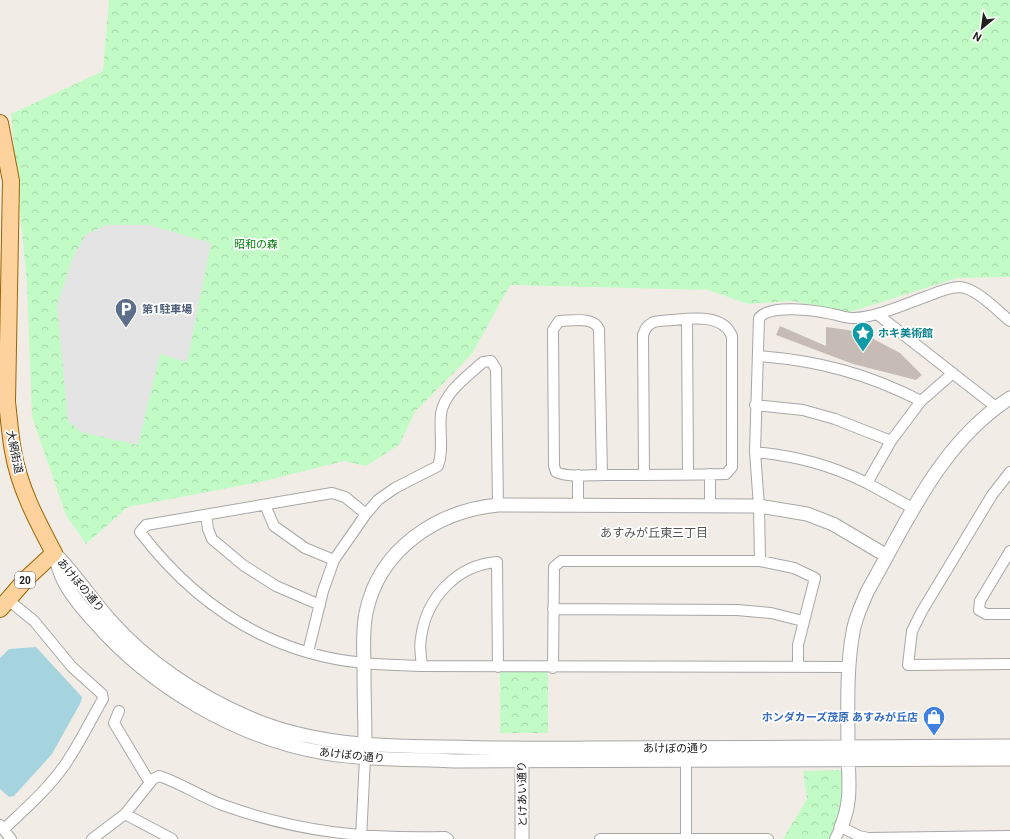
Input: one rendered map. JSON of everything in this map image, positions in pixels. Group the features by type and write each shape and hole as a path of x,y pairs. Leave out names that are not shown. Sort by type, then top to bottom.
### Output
{"main road":[{"name":"大網街道","path":"0,123 11,181 7,402 10,431 13,452 26,495 54,553"},
{"name":"20","path":"4,604 27,578 54,553"}],"street":[{"path":"760,561 755,405 759,318 763,313 770,310 797,310 832,314 854,319 877,314 945,289 962,287 979,295 1010,321"},
{"path":"877,314 996,407"},
{"path":"602,475 599,330 596,324 590,321 559,321 553,330 554,466 556,472 562,475 644,476 726,474 732,467 732,336 728,328 722,323 705,318 653,322 646,327 643,335 644,476"},
{"path":"687,319 688,474"},
{"path":"758,356 820,363 864,376 894,387 921,402"},
{"path":"308,652 320,605 334,560 366,514 378,500 394,488 438,466 440,459 441,413 446,398 483,362 491,361 496,369 498,505"},
{"path":"868,483 891,441 921,402 953,373"},
{"path":"835,839 841,827 849,803 848,754 850,667 853,632 859,612 867,592 940,464 976,423 1010,398"},
{"path":"755,405 809,412 862,428 891,441"},
{"path":"756,452 789,456 824,464 868,483 914,509"},
{"path":"1010,472 992,495 922,611 912,631 908,665 1010,664"},
{"path":"710,474 710,504"},
{"path":"578,475 578,506"},
{"path":"366,514 345,497 336,493 146,525 140,532 176,574 197,593 222,612 278,642 308,652 364,663 422,666 553,668 850,667"},
{"path":"361,838 365,752 363,637 366,611 375,587 388,564 407,543 430,526 455,513 498,505 578,506 710,504 759,506 807,514 833,524 888,556"},
{"path":"265,505 274,526 305,548 334,560"},
{"path":"206,515 208,529 212,539 243,565 276,586 320,605"},
{"path":"1010,552 980,601 979,610 986,614 1010,614"},
{"name":"あけぼの通り","path":"54,553 110,620 131,642 153,661 193,688 253,720 294,733 365,752 522,755 686,761 1010,746"},
{"path":"553,668 554,567 561,561 760,561 794,568 815,578 798,645 798,667"},
{"path":"422,666 420,639 432,603 442,590 457,576 484,563 497,562 498,667"},
{"path":"4,604 34,621 72,666 102,694 103,699 84,734 63,766 40,795 2,827 11,839"},
{"path":"553,609 737,610 771,613 803,621"},
{"path":"119,711 114,723 150,783"},
{"name":"あけぼの通り","path":"522,755 848,754 1010,759"},
{"name":"とけあい通り","path":"522,755 522,839"},
{"path":"686,761 686,838"},
{"path":"92,839 126,814 150,783 159,776 221,804 311,834 361,838 406,839 445,837 448,839"},
{"path":"126,814 172,839"},
{"path":"841,827 859,836 887,838 1007,837"},
{"path":"600,839 768,839"}],"green space":[{"name":"昭和の森","path":"109,0 1010,0 1010,277 957,278 850,312 792,301 748,304 708,290 510,285 472,354 415,412 399,445 366,466 344,461 260,482 128,507 86,544 66,515 32,417 27,285 11,114 103,71"},
{"path":"500,669 548,669 548,733 500,733"},
{"path":"845,770 844,812 831,839 783,839 807,799 803,771"}],"shaded area":[{"name":"第1駐車場","path":"107,225 149,225 211,243 187,362 160,354 138,445 81,432 68,421 57,305 73,257 86,234"}],"water":[{"path":"36,647 82,697 81,702 52,754 14,796 9,797 0,789 0,658 9,649"}],"building":[{"path":"780,326 826,346 826,327 848,330 866,335 900,353 922,375 916,380 853,364 776,335"}],"place":[{"name":"第1駐車場","path":"126,328"},
{"name":"ホキ美術館","path":"863,352"},
{"name":"ホンダカーズ茂原 あすみが丘店","path":"934,736"}],"district":[{"name":"あすみが丘東三丁目","path":"654,533"}]}
